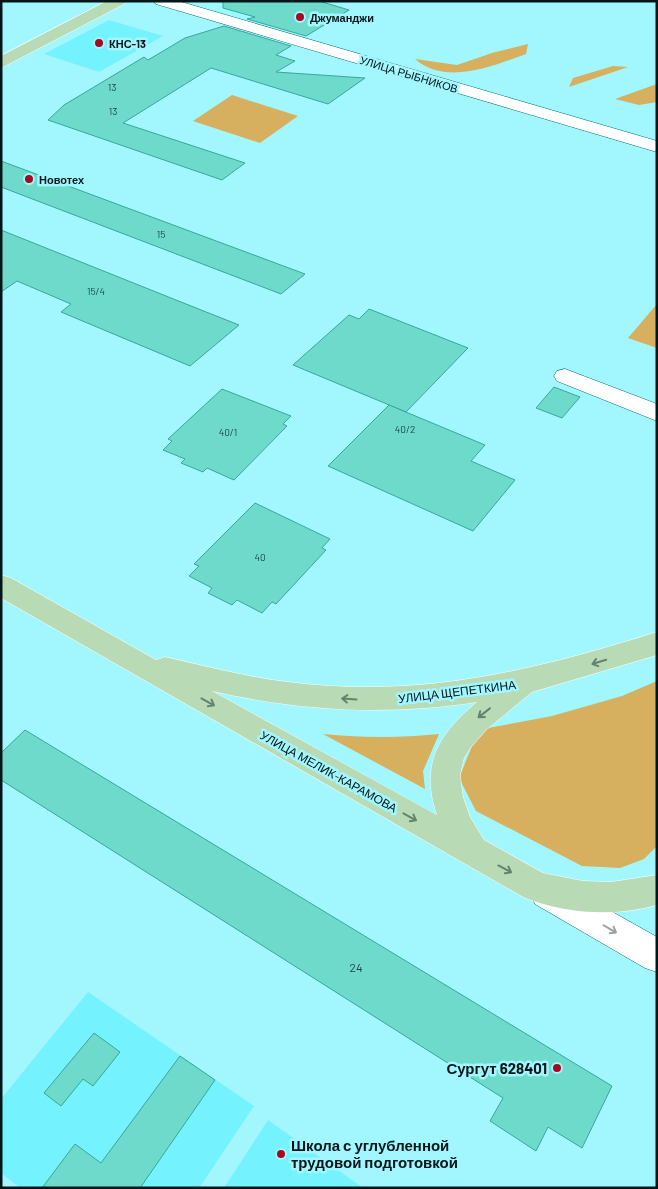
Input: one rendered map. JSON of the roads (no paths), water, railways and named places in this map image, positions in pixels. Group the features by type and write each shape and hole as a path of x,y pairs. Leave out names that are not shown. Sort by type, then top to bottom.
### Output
{"main road":[{"path":"1,63 119,1"},
{"name":"УЛИЦА МЕЛИК-КАРАМОВА","path":"1,585 537,887"},
{"name":"УЛИЦА ЩЕПЕТКИНА","path":"135,661 289,694 353,699 398,699 522,683 653,646"},
{"path":"472,852 457,827 447,800 444,780 447,760 460,737 477,718 522,683"},
{"path":"537,887 576,896 615,900 657,890"}],"street":[{"name":"УЛИЦА РЫБНИКОВ","path":"160,1 657,147"},
{"path":"565,376 657,413"},
{"name":"УЛИЦА МЕЛИК-КАРАМОВА","path":"537,887 657,956"}],"place":[{"name":"Джуманджи","path":"300,17"},
{"name":"КНС-13","path":"99,43"},
{"name":"Новотех","path":"29,179"},
{"name":"Сургут 628401","path":"557,1068"},
{"name":"Школа с углубленной трудовой подготовкой","path":"281,1154"}]}
